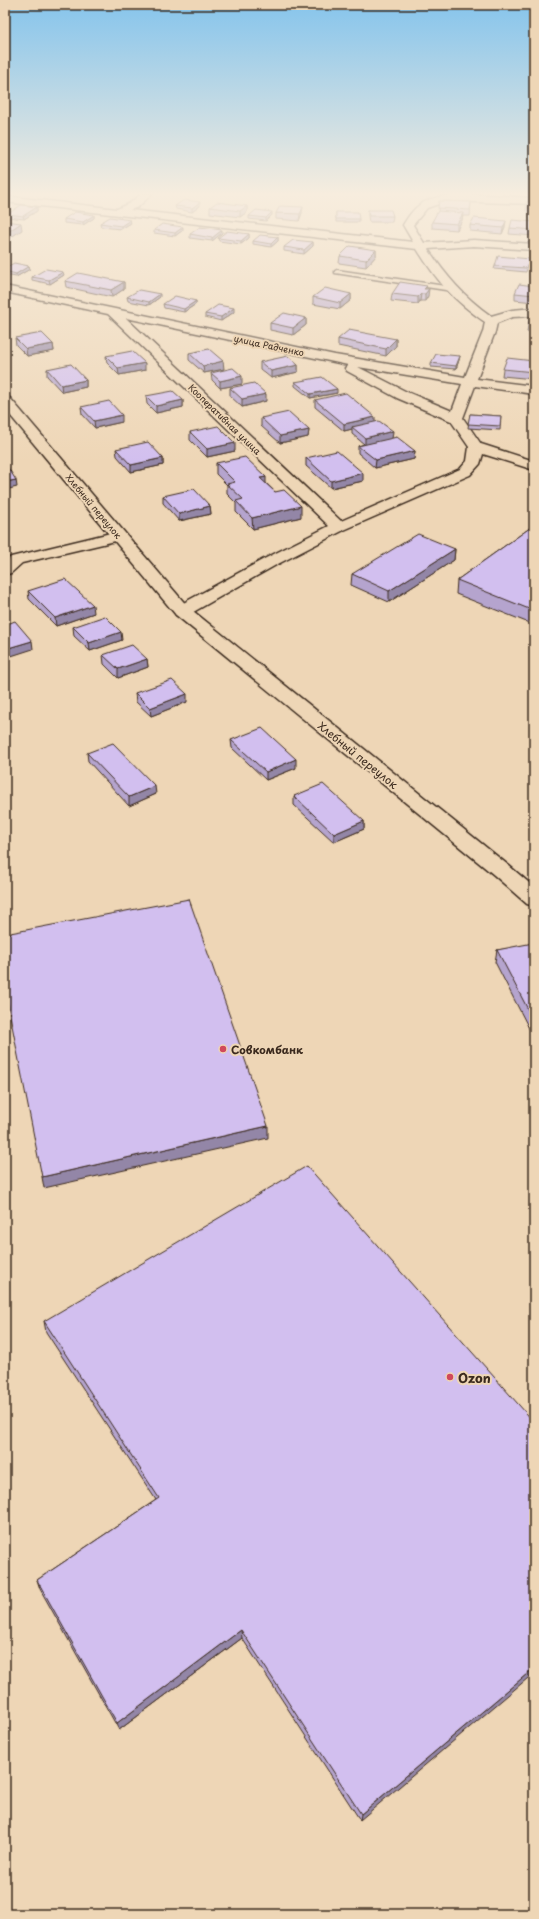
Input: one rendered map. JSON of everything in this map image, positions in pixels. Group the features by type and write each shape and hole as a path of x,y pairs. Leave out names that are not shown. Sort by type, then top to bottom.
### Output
{"street":[{"path":"447,284 462,300 491,321"},
{"name":"улица Радченко","path":"5,289 334,359 470,382 534,390"},
{"name":"Кооперативная улица","path":"111,311 339,527"},
{"path":"456,418 491,321 498,316 506,314 534,312"},
{"path":"182,612 270,562 339,527 465,472 473,465 477,458 476,447 456,418 402,395 334,359"},
{"name":"Хлебный переулок","path":"5,401 182,612 501,870 534,899"},
{"path":"476,447 534,466"},
{"path":"5,570 17,560 119,536"}],"lane":[{"path":"411,284 452,290"}],"building":[{"path":"78,284 121,284 111,290"},
{"path":"399,284 427,286 424,289 429,289 425,294 421,294 418,297 392,294"},
{"path":"519,284 534,286 534,295 515,293"},
{"path":"325,288 351,294 340,303 313,297"},
{"path":"139,290 160,294 149,302 127,297"},
{"path":"175,296 196,301 184,309 163,304"},
{"path":"218,305 234,308 221,317 205,314"},
{"path":"284,313 306,318 293,328 270,323"},
{"path":"531,314 534,315 534,326 528,325"},
{"path":"349,330 396,339 386,349 338,339"},
{"path":"42,333 53,344 26,349 15,338"},
{"path":"209,349 223,361 203,366 189,353"},
{"path":"132,351 145,363 118,368 106,356"},
{"path":"436,354 460,356 456,366 431,363"},
{"path":"288,356 298,365 271,371 260,362"},
{"path":"507,358 534,361 534,372 503,369"},
{"path":"71,364 86,380 61,385 47,369"},
{"path":"233,368 242,376 220,381 211,373"},
{"path":"322,377 337,389 310,394 295,382"},
{"path":"254,383 266,394 242,399 230,388"},
{"path":"173,391 183,400 156,406 146,396"},
{"path":"346,393 375,417 344,424 315,400"},
{"path":"109,401 122,415 94,421 81,407"},
{"path":"289,412 309,430 280,436 261,418"},
{"path":"470,414 501,416 500,426 468,424"},
{"path":"379,421 393,431 365,438 352,427"},
{"path":"218,426 235,443 207,449 190,432"},
{"path":"397,437 415,451 376,460 358,446"},
{"path":"148,442 163,458 131,465 116,449"},
{"path":"337,451 363,473 331,481 306,458"},
{"path":"245,457 266,477 260,478 275,492 284,490 301,506 252,518 236,501 243,499 227,484 235,482 216,463"},
{"path":"5,463 16,480 5,482"},
{"path":"194,489 210,506 179,514 163,496"},
{"path":"534,525 534,611 457,580"},
{"path":"418,534 455,549 389,591 352,574"},
{"path":"65,579 93,605 55,618 28,591"},
{"path":"105,616 121,632 89,643 73,627"},
{"path":"15,621 32,641 5,649 5,625"},
{"path":"132,645 147,659 118,669 103,655"},
{"path":"172,680 187,694 150,708 135,693"},
{"path":"262,728 296,759 266,772 231,740"},
{"path":"113,743 155,786 129,797 87,753"},
{"path":"323,784 364,821 334,834 294,796"},
{"path":"189,899 268,1126 42,1177 5,990 5,934"},
{"path":"533,943 534,945 534,1021 497,950"},
{"path":"307,1166 534,1422 534,1668 361,1814 241,1630 117,1723 37,1580 159,1498 44,1321"}],"place":[{"name":"Совкомбанк","path":"223,1049"},
{"name":"Ozon","path":"450,1377"}]}
